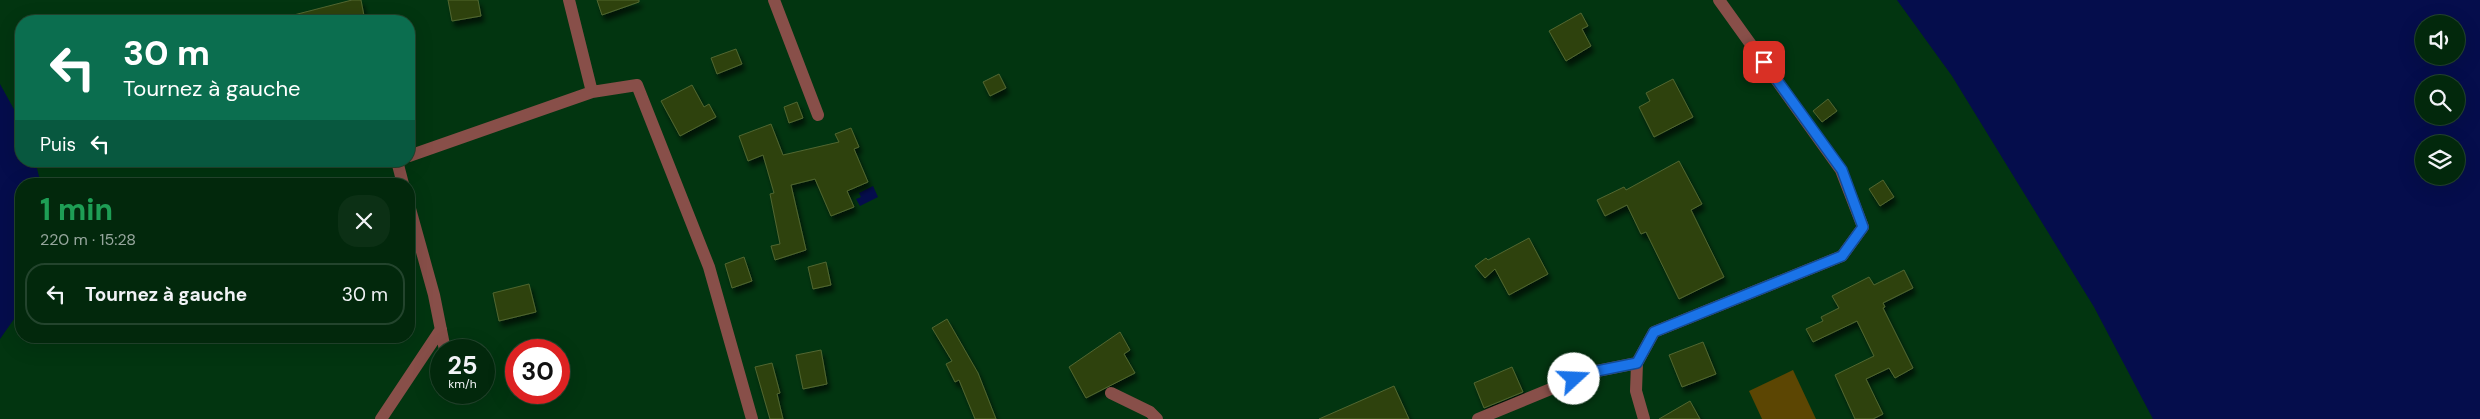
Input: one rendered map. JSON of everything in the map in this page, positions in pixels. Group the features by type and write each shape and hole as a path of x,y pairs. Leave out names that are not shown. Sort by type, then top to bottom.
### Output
{"street":[{"path":"569,0 592,92"},
{"path":"774,0 818,115"},
{"path":"1644,419 1636,391 1637,363 1654,332 1842,256 1863,227 1842,170 1719,0"},
{"path":"415,154 592,92 637,85 709,267 752,419"},
{"path":"415,226 434,295 443,339"},
{"path":"381,419 441,329"},
{"path":"1478,419 1592,372 1637,363"},
{"path":"1111,394 1150,412 1158,419"}],"shaded area":[{"path":"1897,0 2480,0 2480,419 2153,419 2094,307 1952,76"},
{"path":"0,84 15,111 15,167 37,167 39,178 15,178 15,318 0,339"},
{"path":"873,186 878,197 860,206 856,199 861,197 859,193"},
{"path":"1793,370 1816,419 1762,419 1749,391"}],"building":[{"path":"352,0 361,0 364,15 294,15"},
{"path":"448,0 478,0 481,16 452,21"},
{"path":"597,0 639,0 639,2 602,15"},
{"path":"1581,13 1588,26 1582,29 1591,46 1566,61 1549,31"},
{"path":"736,49 742,64 717,74 711,58"},
{"path":"999,74 1006,88 990,96 983,82"},
{"path":"1673,79 1693,117 1654,137 1639,107 1650,101 1646,93"},
{"path":"692,85 704,107 709,104 716,117 680,136 661,101"},
{"path":"1828,99 1837,111 1822,122 1813,111"},
{"path":"797,102 803,118 789,123 784,107"},
{"path":"771,124 783,155 839,142 835,134 851,128 859,147 854,149 868,182 847,191 854,207 831,216 815,179 791,185 806,250 775,260 771,246 780,244 770,194 774,193 763,155 748,161 739,136"},
{"path":"1679,161 1702,204 1691,210 1724,277 1679,299 1646,232 1641,234 1627,205 1605,216 1597,200 1624,187 1626,190"},
{"path":"1883,180 1894,197 1880,206 1869,189"},
{"path":"1529,238 1548,274 1509,295 1495,269 1485,278 1475,266 1486,258 1488,260"},
{"path":"744,257 752,281 732,288 725,264"},
{"path":"826,262 831,285 813,289 808,267"},
{"path":"1904,270 1913,288 1883,303 1885,307 1883,308 1913,368 1895,378 1889,368 1866,379 1883,414 1873,419 1855,419 1835,375 1874,356 1857,321 1813,342 1806,329 1823,321 1821,317 1839,308 1832,296 1869,277 1874,285"},
{"path":"529,284 536,312 499,321 493,293"},
{"path":"947,319 978,373 996,419 975,419 959,380 955,382 946,364 952,361 932,328"},
{"path":"1120,332 1130,350 1124,354 1135,373 1086,398 1069,367"},
{"path":"1703,342 1716,374 1682,387 1669,355"},
{"path":"821,350 827,384 803,389 796,355"},
{"path":"772,363 780,393 777,394 783,419 770,419 755,367"},
{"path":"1512,367 1523,392 1484,408 1474,383"},
{"path":"1394,386 1409,419 1319,419"},
{"path":"1690,401 1700,419 1659,419"}],"route":[{"path":"1574,379 1592,372 1637,363 1654,332 1842,256 1863,227 1842,170 1764,62"}]}
